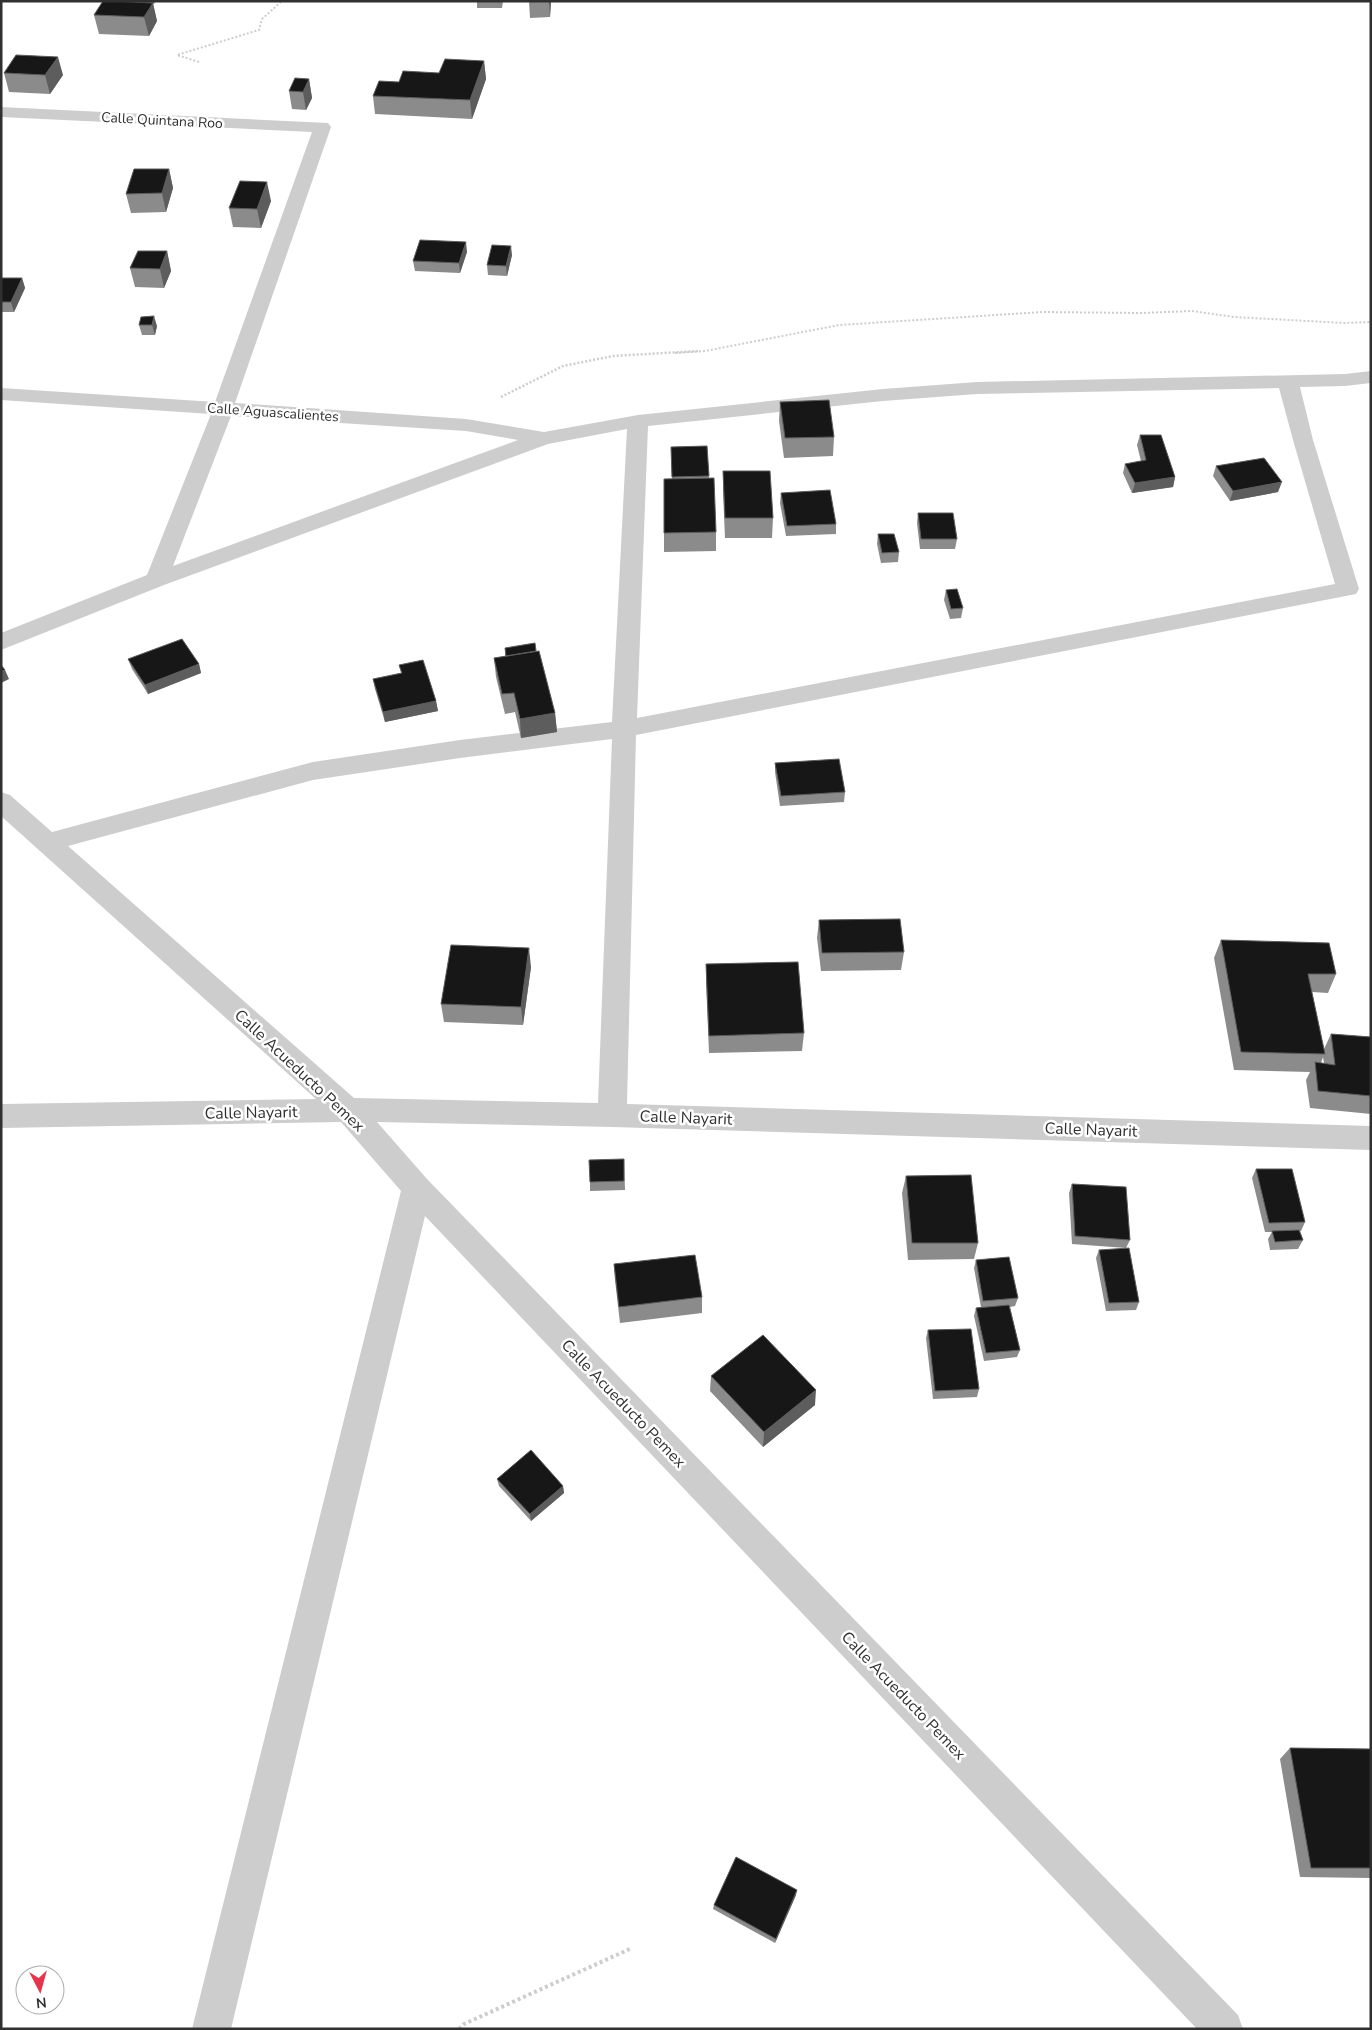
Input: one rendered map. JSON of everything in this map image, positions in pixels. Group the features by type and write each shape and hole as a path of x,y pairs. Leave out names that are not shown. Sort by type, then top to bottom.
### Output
{"street":[{"name":"Calle Quintana Roo","path":"1,112 322,127 222,409"},
{"path":"1,642 156,580 543,438 638,421 883,395 977,388 1288,381 1371,377"},
{"path":"48,842 313,771 460,749 624,729 1348,589 1303,440 1288,381"},
{"name":"Calle Aguascalientes","path":"1,394 466,425 543,438"},
{"path":"156,580 222,409"},
{"path":"612,1115 624,729 638,421"},
{"name":"Calle Acueducto Pemex","path":"1,801 348,1110 417,1188 1224,2029"},
{"name":"Calle Nayarit","path":"1,1116 348,1110 612,1115 1371,1138"},
{"path":"211,2029 417,1188"}],"path":[{"path":"199,62 177,55 259,30 262,19 282,1"},
{"path":"466,425 494,400 563,366 613,356 704,351 839,325 1043,312 1142,313 1192,311 1234,317 1344,323 1371,322"},
{"path":"459,2029 464,2024 632,1948"}],"building":[{"path":"103,1 153,3 144,17 94,15"},
{"path":"16,55 58,57 45,75 4,73"},
{"path":"445,59 484,61 470,100 373,96 379,81 399,82 403,71 439,73"},
{"path":"295,78 309,79 303,92 289,91"},
{"path":"134,169 169,169 162,193 126,194"},
{"path":"240,181 267,182 257,209 229,208"},
{"path":"420,240 466,242 459,263 413,261"},
{"path":"492,245 511,246 506,266 487,265"},
{"path":"138,251 167,251 160,269 130,268"},
{"path":"1,278 22,278 11,302 1,302"},
{"path":"154,316 152,325 139,325 141,317"},
{"path":"829,400 834,437 785,438 780,402"},
{"path":"1140,435 1161,435 1175,477 1135,483 1125,464 1146,460"},
{"path":"707,446 709,476 672,477 671,447"},
{"path":"1264,458 1282,482 1233,491 1216,466"},
{"path":"723,471 770,471 773,518 725,518"},
{"path":"714,478 716,532 664,533 664,479"},
{"path":"830,490 836,524 787,526 781,493"},
{"path":"918,513 953,513 957,539 921,539"},
{"path":"878,534 894,534 899,552 882,553"},
{"path":"957,589 963,608 951,609 946,590"},
{"path":"182,639 199,664 145,685 128,659"},
{"path":"535,643 536,651 506,656 505,648"},
{"path":"539,651 555,713 520,719 514,693 502,694 494,658"},
{"path":"423,660 436,701 383,712 373,679 402,673 399,665"},
{"path":"839,759 845,792 781,796 775,763"},
{"path":"900,919 904,952 822,953 819,920"},
{"path":"1221,940 1329,943 1336,974 1308,974 1325,1054 1241,1052"},
{"path":"451,945 529,948 521,1007 441,1004"},
{"path":"798,962 804,1033 709,1036 706,964"},
{"path":"1331,1034 1371,1037 1371,1096 1318,1091 1315,1062 1335,1065"},
{"path":"624,1159 624,1181 590,1182 589,1160"},
{"path":"1256,1169 1292,1169 1305,1222 1269,1223"},
{"path":"971,1175 978,1243 912,1243 906,1176"},
{"path":"1072,1184 1126,1187 1130,1240 1075,1236"},
{"path":"1299,1230 1303,1240 1275,1242 1272,1231"},
{"path":"1129,1248 1139,1302 1109,1303 1099,1250"},
{"path":"695,1255 702,1297 619,1307 614,1264"},
{"path":"1009,1257 1018,1298 983,1301 976,1260"},
{"path":"1009,1305 1020,1350 986,1353 976,1308"},
{"path":"971,1329 979,1389 935,1391 928,1330"},
{"path":"763,1335 816,1390 764,1432 711,1376"},
{"path":"531,1450 563,1486 530,1514 497,1479"},
{"path":"1290,1748 1371,1749 1371,1868 1311,1868"},
{"path":"736,1857 797,1890 776,1939 714,1905"}]}
